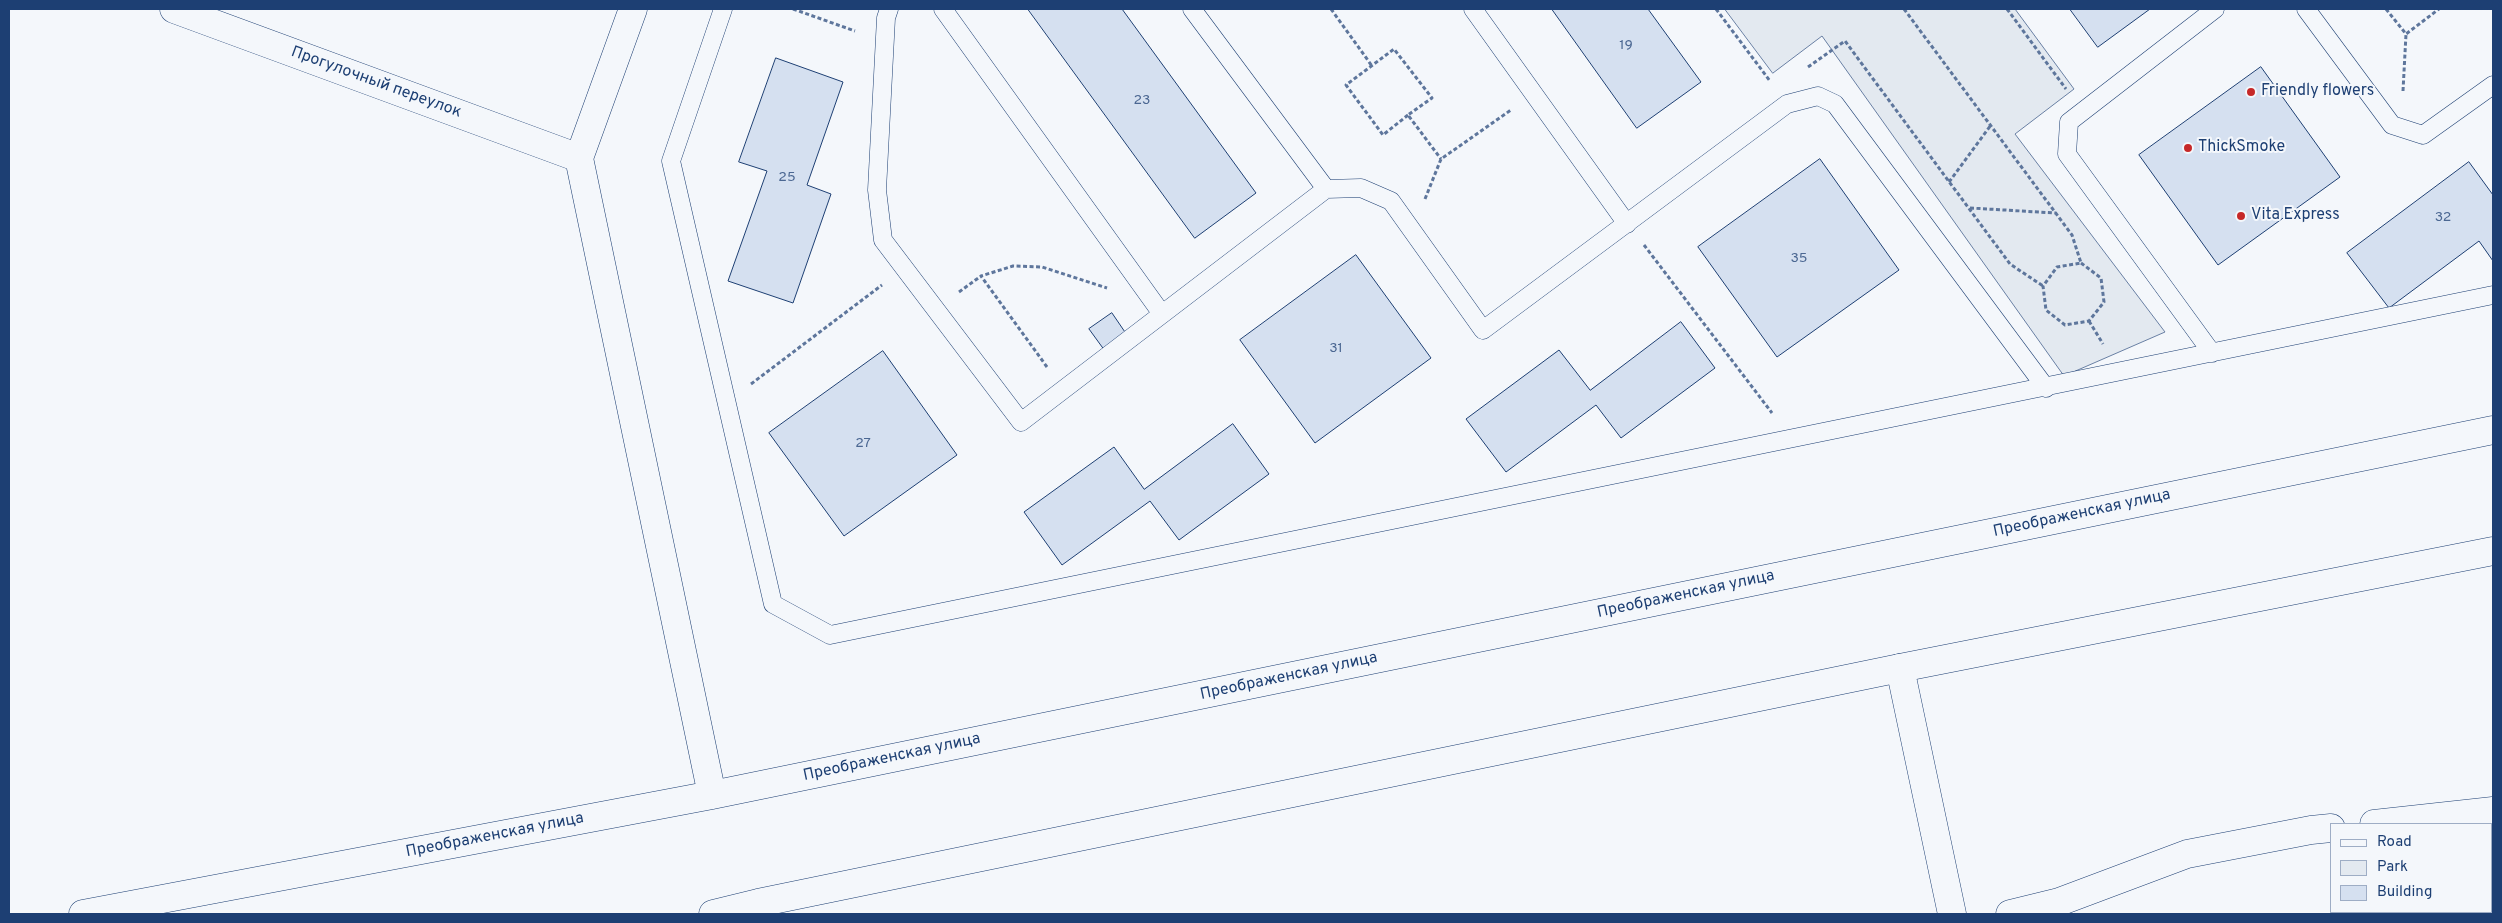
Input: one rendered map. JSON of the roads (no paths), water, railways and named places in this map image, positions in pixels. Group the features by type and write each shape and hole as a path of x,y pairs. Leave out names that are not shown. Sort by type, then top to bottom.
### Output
{"street":[{"name":"Прогулочный переулок","path":"174,9 216,16 579,158"},
{"path":"633,9 579,158 712,795"},
{"name":"Преображенская улица","path":"82,914 712,795 2493,430"},
{"path":"713,914 758,903 1900,668 2493,550"},
{"path":"1900,668 1952,914"},
{"path":"2383,823 2493,811"},
{"path":"2010,914 2059,902 2187,854 2330,828"}],"lane":[{"path":"723,9 671,161 773,604 830,635 2046,388 2493,295"},
{"path":"889,9 886,18 884,41 877,190 883,240 1021,422 1326,189 1361,188 1391,201 1482,330 1787,104 1818,96 1835,104 2046,388"},
{"path":"943,9 1162,314"},
{"path":"1192,9 1326,189"},
{"path":"1473,9 1627,224"},
{"path":"2212,353 2067,154 2069,122 2216,9"},
{"path":"2306,9 2392,125 2423,135 2493,84"}],"place":[{"name":"Friendly flowers","path":"2251,92"},
{"name":"ThickSmoke","path":"2188,148"},
{"name":"Vita Express","path":"2241,216"}]}
